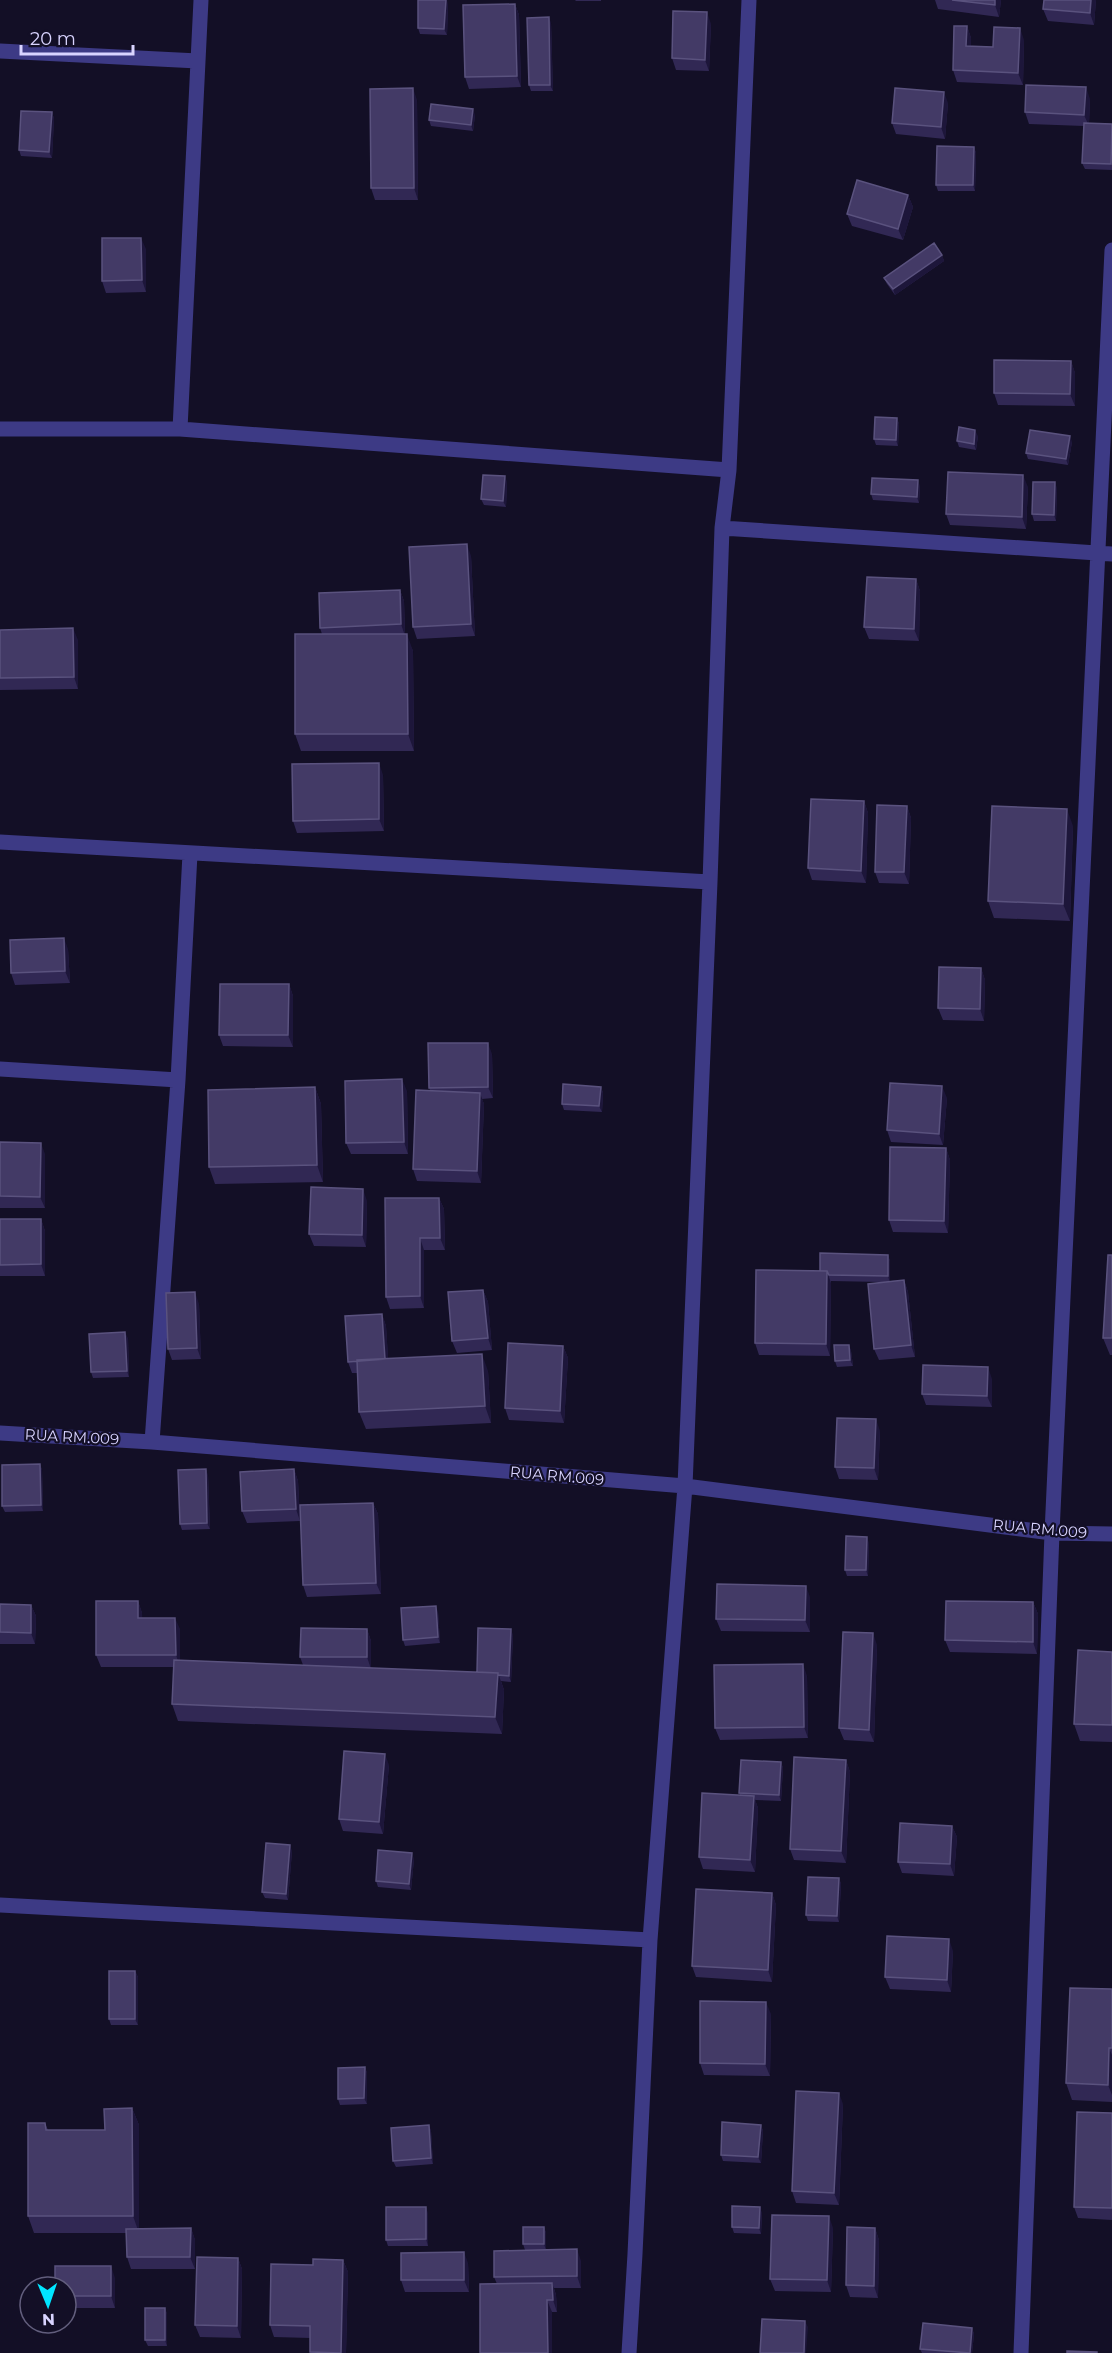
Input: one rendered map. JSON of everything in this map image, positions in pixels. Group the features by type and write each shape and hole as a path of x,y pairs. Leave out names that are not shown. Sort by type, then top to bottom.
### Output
{"street":[{"path":"180,429 201,0"},
{"path":"628,2353 650,1940 685,1486 722,528 729,470 749,0"},
{"path":"0,51 198,61"},
{"path":"1021,2353 1052,1533 1105,553 1112,250"},
{"path":"0,429 180,429 729,470"},
{"path":"722,528 1105,553"},
{"path":"0,842 710,882"},
{"path":"152,1442 178,1080 190,854"},
{"path":"0,1069 178,1080"},
{"name":"RUA RM.009","path":"0,1434 152,1442 685,1486 1052,1533 1112,1534"},
{"path":"0,1905 650,1940"}],"building":[{"path":"418,0 446,0 444,29 418,28"},
{"path":"952,0 995,0 995,5"},
{"path":"1044,0 1091,0 1090,13 1043,9"},
{"path":"515,4 517,76 465,77 463,5"},
{"path":"673,11 707,12 705,60 672,58"},
{"path":"549,17 550,85 529,85 527,18"},
{"path":"954,26 967,26 966,46 993,47 994,27 1020,28 1018,73 953,70"},
{"path":"1026,85 1086,87 1084,115 1025,112"},
{"path":"413,88 414,188 371,188 370,89"},
{"path":"895,88 944,92 941,127 892,123"},
{"path":"431,104 473,109 471,125 429,120"},
{"path":"21,111 52,112 49,152 19,150"},
{"path":"1084,123 1112,124 1111,164 1082,163"},
{"path":"937,146 974,147 973,185 936,185"},
{"path":"857,180 908,195 898,229 847,214"},
{"path":"102,238 141,238 142,280 102,281"},
{"path":"934,243 942,255 893,289 884,278"},
{"path":"994,360 1071,361 1070,394 994,393"},
{"path":"875,417 897,418 896,440 874,439"},
{"path":"959,427 975,430 974,444 957,441"},
{"path":"1030,430 1070,436 1066,459 1026,453"},
{"path":"948,472 1023,475 1022,517 946,514"},
{"path":"483,475 505,476 503,501 481,499"},
{"path":"872,478 918,480 917,497 871,494"},
{"path":"1033,482 1055,482 1054,515 1032,514"},
{"path":"467,544 471,624 413,627 409,547"},
{"path":"867,577 916,579 914,629 864,627"},
{"path":"400,590 401,624 320,628 319,593"},
{"path":"73,628 74,677 0,678 0,630"},
{"path":"295,634 407,634 408,734 295,734"},
{"path":"379,763 379,819 293,821 292,764"},
{"path":"811,799 864,801 861,871 808,868"},
{"path":"877,805 907,806 904,872 875,872"},
{"path":"992,806 1067,809 1063,904 988,901"},
{"path":"64,938 65,971 11,973 10,940"},
{"path":"939,967 981,968 980,1009 938,1008"},
{"path":"220,984 289,984 288,1035 219,1035"},
{"path":"428,1043 488,1043 488,1087 429,1088"},
{"path":"402,1079 404,1142 346,1143 345,1081"},
{"path":"890,1083 942,1086 939,1134 887,1130"},
{"path":"563,1084 601,1087 599,1106 562,1104"},
{"path":"315,1087 317,1165 209,1167 208,1090"},
{"path":"416,1090 480,1093 477,1171 413,1169"},
{"path":"0,1142 41,1143 40,1197 0,1196"},
{"path":"890,1147 946,1148 944,1221 889,1220"},
{"path":"311,1187 363,1189 362,1235 309,1234"},
{"path":"385,1198 439,1198 440,1238 420,1238 420,1296 386,1297"},
{"path":"0,1219 41,1219 41,1264 0,1265"},
{"path":"820,1253 888,1255 888,1276 829,1275 827,1271 820,1271"},
{"path":"1108,1255 1112,1255 1112,1338 1103,1338"},
{"path":"756,1270 827,1271 826,1344 755,1343"},
{"path":"904,1280 911,1345 874,1349 868,1284"},
{"path":"483,1290 488,1338 452,1341 448,1292"},
{"path":"195,1292 197,1348 168,1349 166,1293"},
{"path":"382,1314 385,1359 348,1362 345,1316"},
{"path":"125,1332 127,1371 91,1372 89,1334"},
{"path":"508,1343 563,1346 560,1411 505,1408"},
{"path":"834,1345 849,1345 850,1360 835,1361"},
{"path":"482,1354 485,1406 359,1412 357,1360"},
{"path":"923,1365 988,1367 987,1396 922,1394"},
{"path":"837,1418 876,1419 874,1468 835,1467"},
{"path":"40,1464 41,1505 2,1506 2,1465"},
{"path":"206,1469 207,1523 180,1524 178,1470"},
{"path":"294,1469 296,1509 242,1511 240,1472"},
{"path":"373,1503 376,1583 303,1585 300,1505"},
{"path":"846,1536 867,1537 866,1570 845,1570"},
{"path":"717,1584 806,1586 805,1620 716,1619"},
{"path":"96,1601 138,1601 138,1618 175,1618 176,1655 96,1655"},
{"path":"946,1601 1033,1602 1033,1642 945,1640"},
{"path":"0,1604 31,1605 31,1633 0,1632"},
{"path":"436,1606 438,1637 403,1640 401,1608"},
{"path":"301,1628 367,1629 367,1657 300,1657"},
{"path":"478,1628 511,1629 509,1676 477,1672"},
{"path":"843,1632 873,1633 869,1730 839,1728"},
{"path":"1078,1650 1112,1652 1112,1725 1074,1724"},
{"path":"174,1660 498,1673 495,1717 172,1704"},
{"path":"803,1664 804,1727 715,1728 714,1665"},
{"path":"344,1751 385,1754 379,1822 339,1819"},
{"path":"794,1757 846,1760 841,1851 790,1849"},
{"path":"741,1760 781,1762 779,1795 739,1793"},
{"path":"702,1793 754,1796 750,1860 699,1857"},
{"path":"900,1823 952,1826 950,1864 898,1862"},
{"path":"266,1843 290,1845 286,1894 262,1892"},
{"path":"378,1850 412,1853 409,1884 376,1881"},
{"path":"808,1877 839,1878 837,1916 806,1915"},
{"path":"696,1889 772,1893 768,1970 692,1966"},
{"path":"887,1936 949,1939 947,1980 885,1977"},
{"path":"109,1971 135,1971 135,2019 109,2019"},
{"path":"1070,1988 1112,1989 1112,2048 1109,2048 1108,2085 1066,2083"},
{"path":"700,2001 766,2002 765,2064 700,2063"},
{"path":"365,2067 364,2098 338,2099 338,2068"},
{"path":"796,2091 839,2093 834,2193 792,2191"},
{"path":"132,2108 133,2216 28,2216 28,2123 45,2123 46,2130 105,2130 104,2109"},
{"path":"1077,2112 1112,2113 1112,2208 1074,2207"},
{"path":"722,2122 761,2125 758,2157 721,2155"},
{"path":"429,2125 431,2158 393,2161 391,2128"},
{"path":"732,2206 760,2207 759,2228 732,2227"},
{"path":"386,2207 426,2207 426,2239 386,2240"},
{"path":"772,2215 829,2216 827,2280 770,2279"},
{"path":"523,2227 544,2227 544,2244 523,2244"},
{"path":"847,2227 875,2228 874,2286 846,2285"},
{"path":"191,2228 190,2257 127,2257 126,2229"},
{"path":"577,2249 577,2276 494,2277 494,2251"},
{"path":"464,2252 464,2280 401,2280 401,2253"},
{"path":"197,2257 238,2258 237,2326 195,2325"},
{"path":"313,2259 343,2260 341,2353 310,2352 310,2326 270,2325 271,2264 313,2265"},
{"path":"55,2266 111,2266 111,2296 78,2296 78,2275 55,2275"},
{"path":"552,2283 553,2300 547,2300 548,2353 480,2353 480,2284"},
{"path":"145,2308 165,2308 165,2340 145,2340"},
{"path":"762,2319 805,2321 804,2353 760,2353"},
{"path":"923,2323 972,2328 970,2353 920,2349"},
{"path":"1067,2351 1097,2352 1097,2353 1067,2353"}]}
